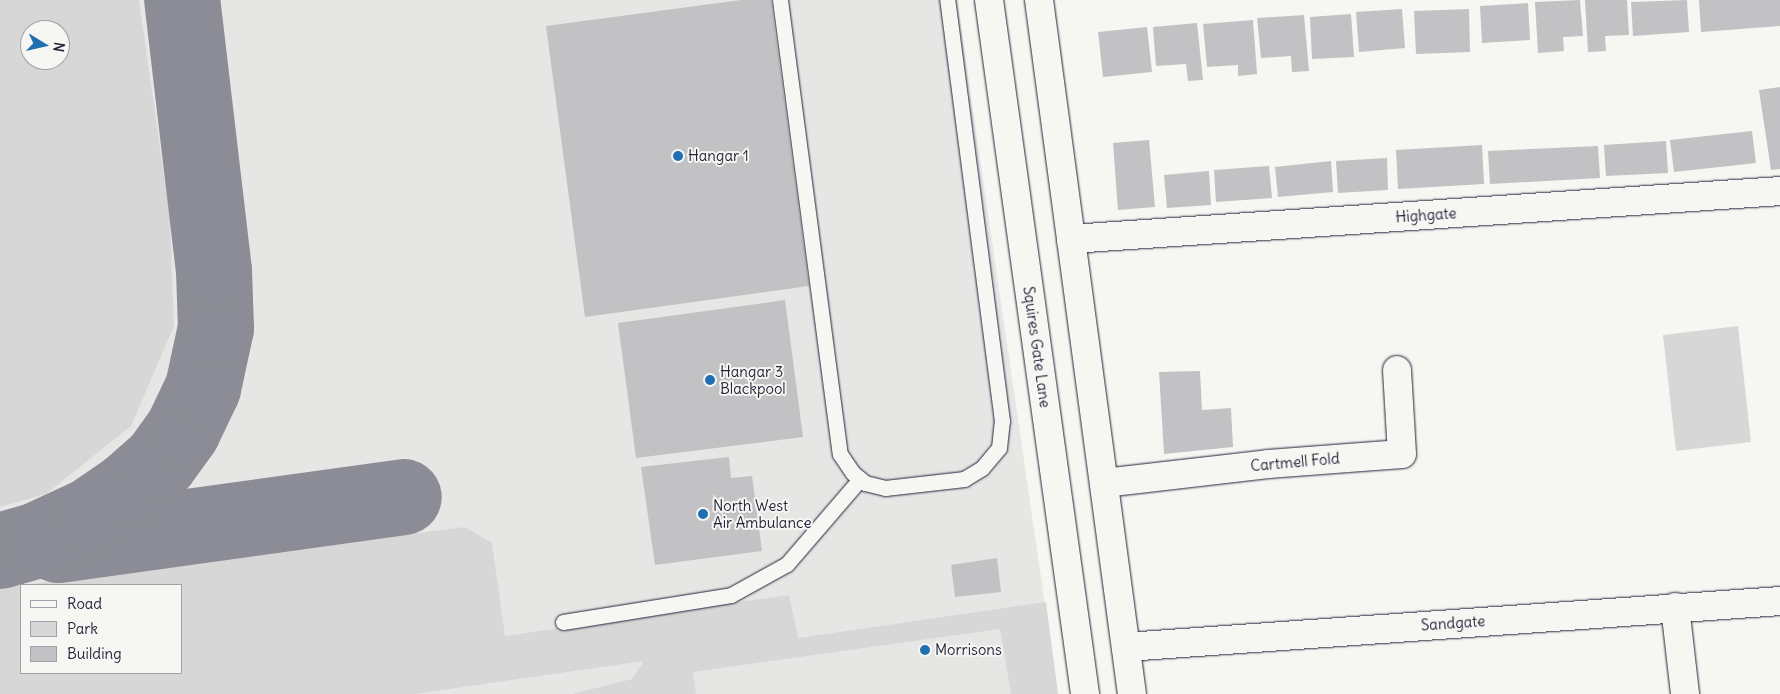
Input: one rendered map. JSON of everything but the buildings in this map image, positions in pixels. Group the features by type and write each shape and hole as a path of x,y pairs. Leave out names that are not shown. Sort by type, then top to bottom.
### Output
{"street":[{"name":"Squires Gate Lane","path":"989,0 1085,694"},
{"path":"1039,0 1132,694"},
{"name":"Highgate","path":"1071,239 1780,191"},
{"name":"Cartmell Fold","path":"1104,483 1268,464 1402,454 1397,370"},
{"name":"Sandgate","path":"1126,647 1780,601"},
{"path":"1675,607 1685,694"}],"lane":[{"path":"780,0 840,454 860,479 885,488 964,479 982,468 999,448 1002,421 947,0"},
{"path":"563,622 731,595 787,564 860,479"}],"shaded area":[{"path":"0,0 957,0 1058,694 0,694"}],"green space":[{"path":"0,0 139,0 170,218 174,326 131,426 46,494 0,507"},
{"path":"1738,326 1751,442 1676,451 1663,335"},
{"path":"465,527 492,543 505,636 789,595 798,638 1046,602 1058,694 1011,694 1000,629 693,672 696,694 572,694 632,679 644,661 415,694 0,694 0,588 20,585 20,674 182,674 182,584 31,584"}],"taxiway":[{"path":"0,551 38,540 90,516 128,490 160,462 183,430 203,388 216,328 214,271 182,0"},
{"path":"58,545 404,497"}],"place":[{"name":"Hangar 1","path":"678,156"},
{"name":"Hangar 3 Blackpool","path":"710,380"},
{"name":"North West Air Ambulance","path":"703,514"},
{"name":"Morrisons","path":"925,650"}]}
